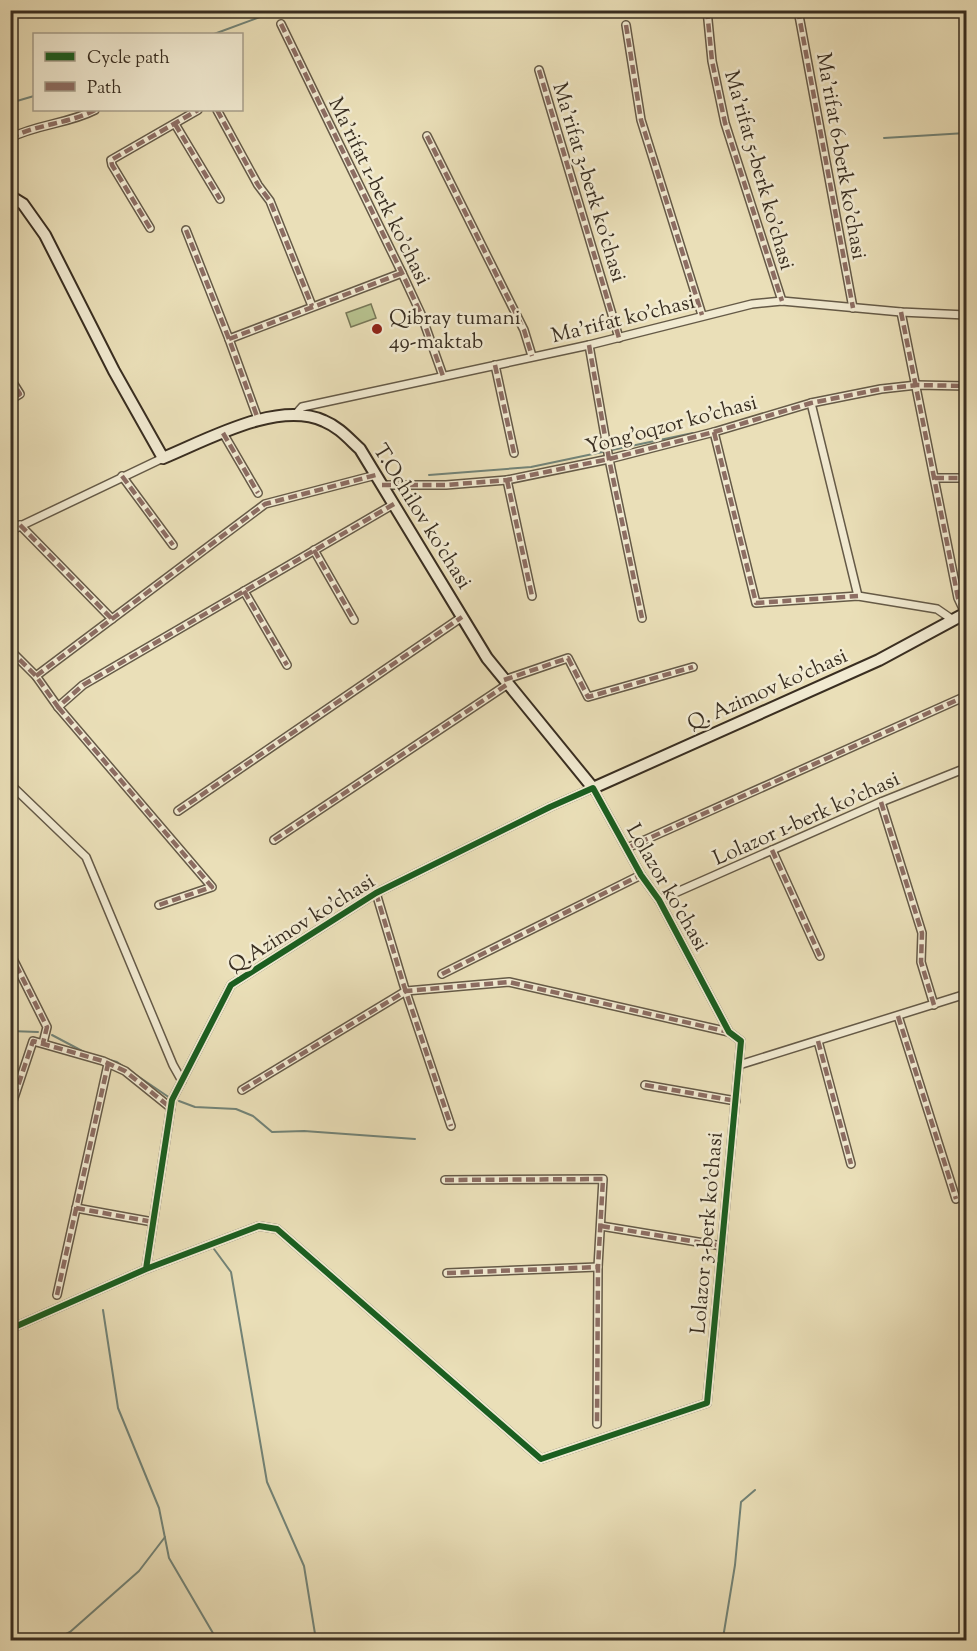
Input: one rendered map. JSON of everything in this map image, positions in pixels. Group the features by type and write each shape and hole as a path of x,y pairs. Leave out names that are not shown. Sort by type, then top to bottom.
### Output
{"main road":[{"path":"10,196 23,204 45,235 114,371 163,458"},
{"name":"T.Ochilov ko'chasi","path":"163,458 223,433 278,415 295,415 323,420 340,429 360,449 487,658 593,788"},
{"name":"Q. Azimov ko'chasi","path":"593,788 879,660 966,613"}],"street":[{"name":"Ma’rifat 5-berk ko'chasi","path":"707,10 712,61 725,123 782,301"},
{"name":"Ma’rifat 6-berk ko'chasi","path":"798,10 853,308"},
{"name":"Ma’rifat 1-berk ko'chasi","path":"282,24 421,314 442,376"},
{"path":"626,25 640,120 702,315"},
{"name":"Ma’rifat 3-berk ko'chasi","path":"539,70 619,338"},
{"path":"10,138 26,130 79,118 93,111"},
{"path":"150,228 111,160 196,111"},
{"path":"218,111 258,185 270,201 312,306"},
{"path":"175,124 220,199"},
{"path":"427,136 524,330 532,356"},
{"path":"186,230 258,420"},
{"path":"229,339 402,273"},
{"name":"Ma'rifat ko'chasi","path":"295,415 302,407 589,345 752,304 782,301 901,312 966,315"},
{"path":"901,312 958,598 966,613"},
{"path":"589,345 609,459 642,618"},
{"path":"495,365 514,453"},
{"path":"10,378 20,394 10,400"},
{"name":"Yong'oqzor ko'chasi","path":"382,485 446,485 507,480 609,459 714,432 811,403 881,389 917,385 966,386"},
{"path":"811,403 858,596"},
{"path":"714,432 756,603 858,596 937,609 953,620"},
{"path":"223,433 258,493"},
{"path":"10,531 163,458"},
{"path":"36,676 265,504 376,475"},
{"path":"122,476 173,546"},
{"path":"934,478 966,478"},
{"path":"507,480 532,596"},
{"path":"58,706 83,685 394,504"},
{"path":"20,525 112,619"},
{"path":"314,550 354,620"},
{"path":"243,591 286,665"},
{"path":"178,811 462,617"},
{"path":"10,650 36,676 58,706 212,887 159,905"},
{"path":"274,840 506,682 568,658 588,698 693,667"},
{"path":"627,848 966,696"},
{"name":"Lolazor 1-berk ko'chasi","path":"659,900 880,802 966,768"},
{"path":"10,784 86,857 173,1065 182,1081"},
{"name":"Lolazor ko'chasi","path":"593,788 641,875 659,900 729,1032 741,1041 739,1065"},
{"name":"Q.Azimov ko'chasi","path":"146,1269 172,1100 231,985 376,893 593,788"},
{"path":"880,802 922,933 921,962 934,1005"},
{"path":"772,850 820,956"},
{"path":"442,974 641,875"},
{"path":"376,893 451,1126"},
{"path":"10,953 47,1027 43,1043"},
{"path":"242,1090 406,991 508,982 729,1032"},
{"path":"739,1065 966,994"},
{"path":"898,1016 956,1199"},
{"path":"10,1110 33,1041 125,1071 171,1108"},
{"path":"818,1041 851,1164"},
{"path":"57,1295 108,1064"},
{"name":"Lolazor 3-berk ko'chasi","path":"146,1269 259,1226 277,1229 542,1459 707,1403 739,1065"},
{"path":"645,1085 736,1101"},
{"path":"445,1180 603,1179 598,1267 597,1424"},
{"path":"76,1208 153,1222"},
{"path":"601,1226 722,1246"},
{"path":"447,1273 598,1267"},
{"path":"10,1329 146,1269"}],"green space":[{"path":"371,304 376,318 351,327 346,313"}],"waterway":[{"path":"217,33 279,10"},
{"path":"10,103 33,96"},
{"path":"884,138 966,133"},
{"path":"429,475 531,467 693,433"},
{"path":"10,1031 38,1032"},
{"path":"52,1035 86,1053"},
{"path":"106,1059 117,1062 170,1098"},
{"path":"179,1101 195,1107 236,1109 253,1116 272,1132 304,1131 415,1139"},
{"path":"214,1249 231,1272 267,1482 304,1566 316,1640"},
{"path":"103,1310 118,1408 159,1508 169,1558 217,1640"},
{"path":"719,1640 723,1638 735,1565 741,1502 755,1490"},
{"path":"54,1640 70,1632 139,1571 165,1537"}],"marked path":[{"path":"707,10 712,61 725,123 782,301"},
{"path":"798,10 853,308"},
{"path":"281,24 421,314 443,376"},
{"path":"626,25 641,120 702,315"},
{"path":"539,70 619,338"},
{"path":"10,138 93,111"},
{"path":"150,228 111,160 196,111"},
{"path":"218,111 258,185 270,201 312,306"},
{"path":"175,124 220,199"},
{"path":"427,136 524,330 532,356"},
{"path":"186,230 258,419"},
{"path":"229,339 402,273"},
{"path":"901,312 958,598 965,613"},
{"path":"589,345 609,459 642,618"},
{"path":"495,365 514,453"},
{"path":"10,378 20,394 10,400"},
{"path":"382,485 446,485 507,480 609,459 714,432 811,403 881,389 917,385 966,386"},
{"path":"714,432 756,603 858,596"},
{"path":"223,433 258,493"},
{"path":"36,676 265,504 376,475"},
{"path":"122,476 173,545"},
{"path":"935,478 966,478"},
{"path":"507,480 532,596"},
{"path":"10,650 36,676 58,707 83,685 394,504"},
{"path":"20,525 112,619"},
{"path":"314,550 354,620"},
{"path":"244,591 287,665"},
{"path":"178,811 462,617"},
{"path":"504,680 568,658 588,697 693,667"},
{"path":"274,840 508,684"},
{"path":"627,848 966,696"},
{"path":"58,707 212,887 159,905"},
{"path":"881,802 922,933 921,962 934,1005"},
{"path":"772,850 820,956"},
{"path":"442,974 641,875"},
{"path":"376,893 404,986 451,1126"},
{"path":"10,953 47,1027 43,1043"},
{"path":"242,1090 406,991 509,982 729,1032"},
{"path":"898,1016 956,1199"},
{"path":"10,1110 33,1041 103,1061 125,1071 171,1108"},
{"path":"818,1041 851,1164"},
{"path":"57,1295 108,1064"},
{"path":"645,1085 736,1101"},
{"path":"445,1180 603,1179 598,1267 597,1424"},
{"path":"76,1208 153,1222"},
{"path":"601,1226 722,1246"},
{"path":"447,1273 598,1267"}],"cycle path":[{"path":"10,1329 146,1269 259,1226 277,1229 541,1459 707,1403 741,1041 729,1032 659,900 641,875 593,788 376,893 231,985 172,1100 146,1269"}],"place":[{"name":"Qibray tumani 49-maktab","path":"377,329"}]}
